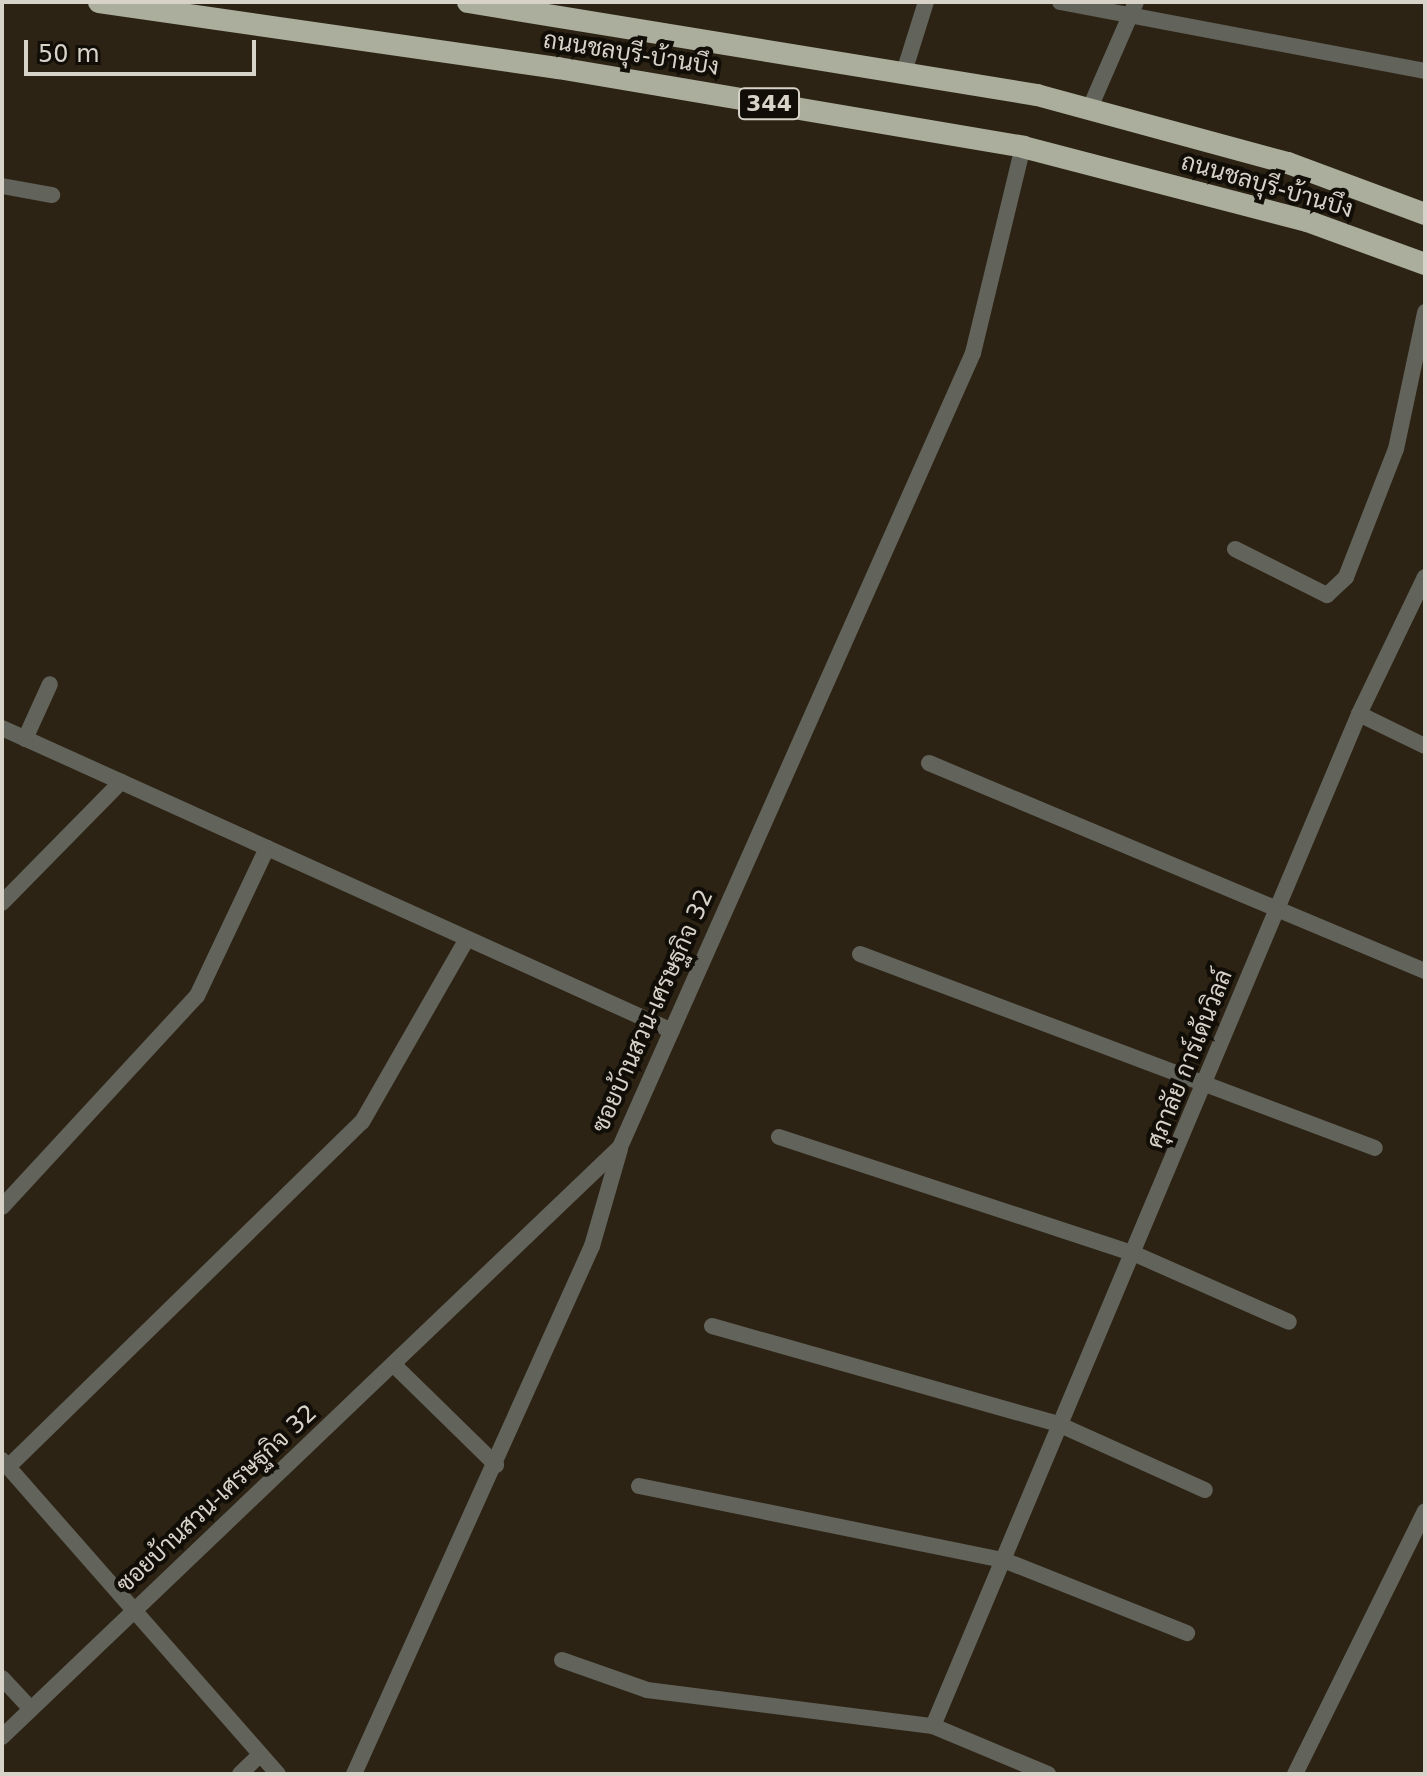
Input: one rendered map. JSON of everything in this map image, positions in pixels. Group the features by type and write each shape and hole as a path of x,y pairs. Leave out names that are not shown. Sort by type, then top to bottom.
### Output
{"highway":[{"name":"ถนนชลบุรี-บ้านบึง","path":"99,2 558,68 1023,147 1307,221 1425,264"},
{"name":"ถนนชลบุรี-บ้านบึง","path":"468,2 904,72 1089,110 1288,163 1425,214"}],"street":[{"path":"904,72 926,2"},
{"path":"1060,2 1128,18 1425,71"},
{"path":"1089,110 1136,2"},
{"name":"ซอยบ้านสวน-เศรษฐกิจ 32","path":"2,1737 620,1147 973,353 1023,147"},
{"path":"2,186 52,195"},
{"path":"1235,549 1327,595 1346,577 1396,449 1425,312"},
{"name":"ศุภาลัย การ์เด้นวิลล์","path":"933,1726 1006,1561 1058,1424 1206,1086 1359,714 1425,577"},
{"path":"25,739 50,684"},
{"path":"1359,714 1425,746"},
{"path":"2,728 672,1031"},
{"path":"929,763 1279,907 1425,971"},
{"path":"2,903 121,782"},
{"path":"2,1207 197,996 267,848"},
{"path":"278,1774 131,1614 5,1463 362,1122 467,939"},
{"path":"860,954 1375,1148"},
{"path":"779,1137 1135,1254 1289,1322"},
{"path":"354,1774 496,1465 592,1246 620,1147"},
{"path":"712,1326 1058,1424 1205,1490"},
{"path":"394,1365 496,1465"},
{"path":"639,1486 1006,1561 1187,1633"},
{"path":"1295,1774 1425,1511"},
{"path":"562,1660 691,1698 933,1726 1048,1774"},
{"path":"2,1678 31,1709"},
{"path":"240,1774 260,1755"}]}
